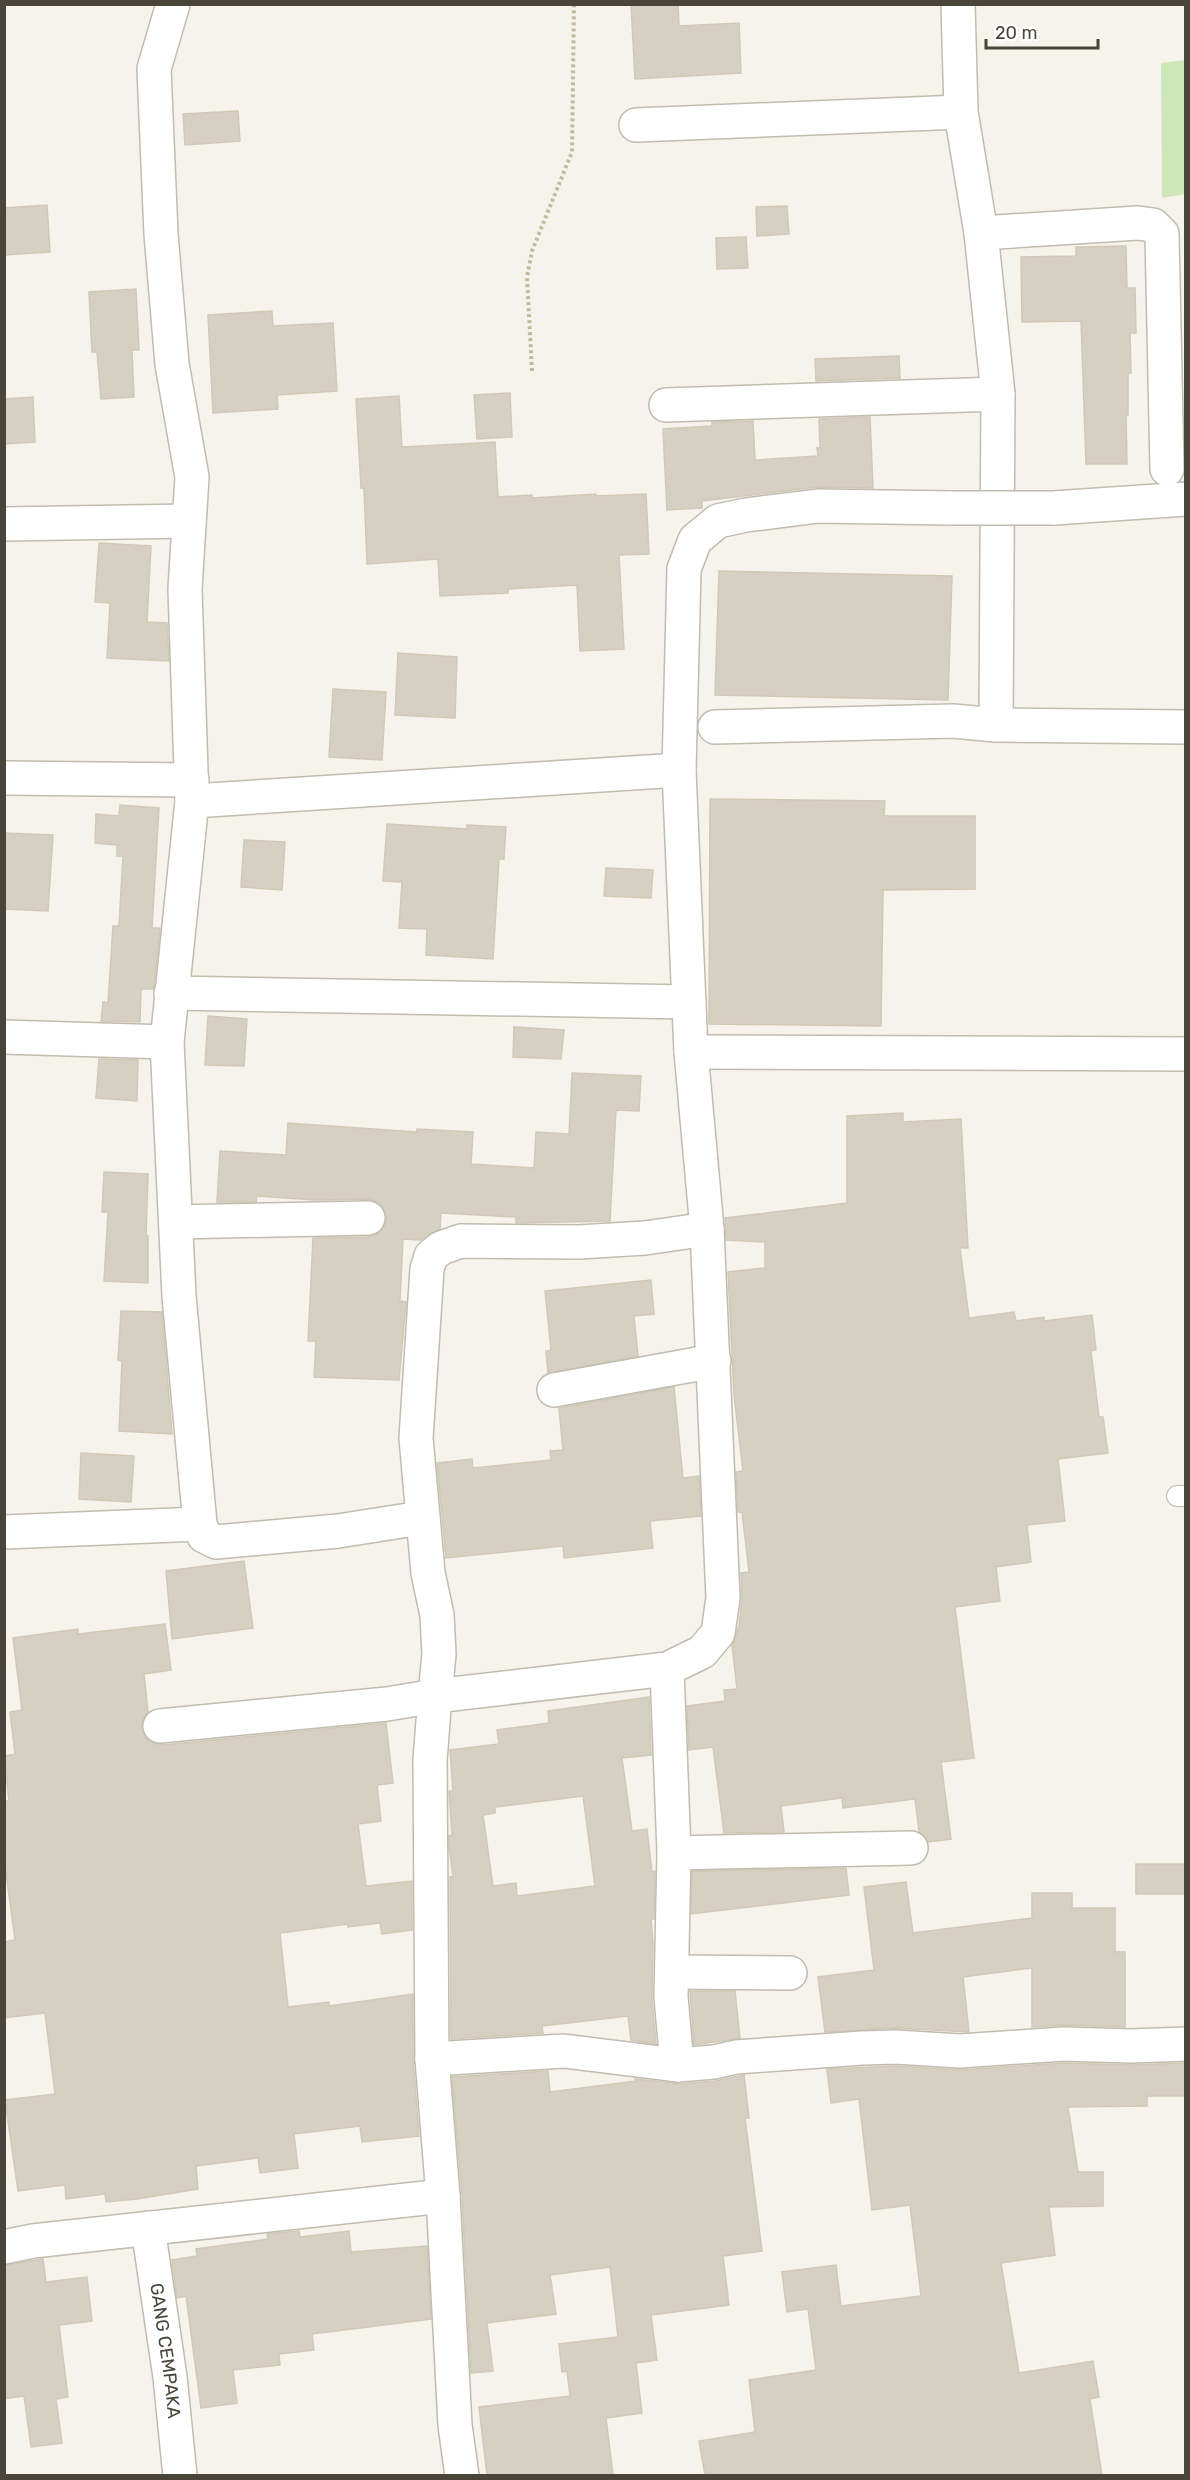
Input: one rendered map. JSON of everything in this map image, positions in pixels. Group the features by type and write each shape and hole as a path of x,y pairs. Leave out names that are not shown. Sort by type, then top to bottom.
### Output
{"street":[{"path":"173,4 154,69 161,234 171,364 192,477 185,589 192,790 167,1042 179,1296 200,1524 204,1536 216,1542 338,1531 421,1518"},
{"path":"958,4 961,112 981,233 998,394 996,725"},
{"path":"636,125 961,112"},
{"path":"981,233 1138,223 1153,225 1162,234 1167,468"},
{"path":"666,405 998,394"},
{"path":"160,1726 387,1704 435,1696 667,1669 702,1652 718,1633 723,1598 714,1360 707,1229 691,1052 679,770 684,569 695,540 718,521 818,506 1054,508 1185,500"},
{"path":"4,524 189,521"},
{"path":"715,727 953,721 996,725 1185,727"},
{"path":"4,778 192,790 679,770"},
{"path":"171,993 689,1002"},
{"path":"4,1037 167,1042"},
{"path":"691,1052 902,1051 1185,1054"},
{"path":"176,1222 368,1218"},
{"path":"462,2475 455,2425 443,2196 432,2058 430,1760 439,1654 437,1615 428,1573 421,1518 416,1438 427,1269 431,1256 441,1248 461,1241 579,1242 645,1239 707,1229"},
{"path":"554,1390 714,1360"},
{"path":"4,1532 200,1524"},
{"path":"667,1669 674,1853 672,1997 677,2065"},
{"path":"674,1853 910,1848"},
{"path":"672,1972 790,1973"},
{"path":"432,2058 564,2051 677,2065 714,2062 736,2057 862,2048 896,2047 960,2051 1063,2044 1131,2046 1185,2044"},
{"path":"4,2247 33,2241 443,2196"},
{"name":"GANG CEMPAKA","path":"148,2228 170,2377 180,2475"}],"path":[{"path":"532,371 527,278 532,251 572,152 574,4"}],"green space":[{"path":"1185,60 1185,194 1162,198 1161,63"}],"building":[{"path":"631,4 678,4 679,26 739,23 741,73 635,79"},
{"path":"238,111 240,141 185,145 183,114"},
{"path":"47,205 50,252 4,255 4,208"},
{"path":"787,206 789,234 757,236 756,207"},
{"path":"746,237 748,268 717,269 716,238"},
{"path":"1126,246 1127,288 1135,288 1136,333 1130,333 1131,373 1128,373 1128,415 1126,415 1127,464 1086,464 1081,321 1022,322 1021,257 1076,256 1076,247"},
{"path":"136,289 139,350 132,350 134,397 101,399 97,352 92,352 89,292"},
{"path":"272,311 273,326 333,323 337,391 277,395 278,409 213,413 208,315"},
{"path":"899,356 900,378 816,381 815,359"},
{"path":"510,393 512,437 477,439 474,395"},
{"path":"399,396 402,447 495,442 498,497 646,494 649,554 619,555 624,649 580,651 577,585 508,589 508,593 440,596 438,559 367,564 364,488 361,488 356,399"},
{"path":"33,397 35,442 4,444 4,399"},
{"path":"870,417 873,488 816,487 702,501 702,508 667,510 663,429 712,426 712,422 753,421 755,460 818,456 819,419"},
{"path":"99,543 151,546 147,622 167,623 169,661 107,658 110,603 95,602"},
{"path":"719,571 952,576 948,700 715,695"},
{"path":"398,653 457,657 455,718 395,715"},
{"path":"333,689 386,692 382,760 329,757"},
{"path":"710,799 885,801 884,816 975,816 975,889 883,890 881,1026 709,1024"},
{"path":"120,805 159,808 152,928 160,928 154,987 153,989 141,989 140,1022 101,1021 103,1002 108,1003 113,926 119,926 123,856 117,856 117,845 95,843 96,814 119,816"},
{"path":"387,824 467,829 467,825 506,827 504,859 499,859 493,959 426,955 427,929 399,928 402,882 383,881"},
{"path":"4,833 53,835 48,911 4,909"},
{"path":"244,840 285,842 282,890 241,887"},
{"path":"606,868 653,870 651,898 604,896"},
{"path":"208,1016 247,1019 244,1066 205,1065"},
{"path":"514,1027 564,1030 561,1059 513,1057"},
{"path":"99,1059 138,1060 137,1101 96,1098"},
{"path":"572,1073 641,1076 639,1111 616,1110 610,1221 516,1223 516,1217 441,1213 440,1229 420,1240 403,1239 400,1301 406,1302 399,1380 314,1377 316,1341 308,1341 313,1238 368,1237 377,1234 385,1226 387,1218 384,1209 378,1202 368,1199 315,1200 257,1196 256,1202 217,1202 220,1151 286,1155 288,1123 417,1132 417,1129 473,1132 471,1164 534,1168 536,1132 569,1134"},
{"path":"903,1113 903,1122 961,1119 968,1248 960,1248 969,1318 1014,1312 1016,1321 1044,1317 1044,1321 1092,1315 1096,1350 1091,1351 1099,1417 1103,1417 1108,1453 1058,1459 1065,1521 1027,1525 1031,1562 996,1567 1000,1601 955,1607 974,1758 941,1762 951,1839 928,1842 919,1831 915,1799 843,1808 842,1798 781,1806 784,1832 724,1833 713,1747 689,1750 687,1706 725,1701 724,1690 737,1689 732,1645 739,1626 742,1597 741,1573 749,1572 742,1512 738,1512 736,1472 743,1471 734,1395 728,1272 765,1268 765,1242 726,1240 725,1218 847,1203 847,1116"},
{"path":"104,1172 148,1174 146,1235 148,1236 148,1283 104,1281 108,1212 102,1212"},
{"path":"651,1280 654,1314 634,1316 638,1356 548,1373 546,1351 551,1350 545,1291"},
{"path":"121,1311 162,1312 172,1434 119,1431 122,1361 118,1360"},
{"path":"674,1387 683,1478 699,1476 701,1516 650,1521 653,1548 564,1558 563,1546 446,1558 437,1463 472,1459 473,1468 551,1460 550,1451 563,1450 559,1408"},
{"path":"81,1453 134,1456 131,1502 79,1499"},
{"path":"244,1561 253,1628 172,1639 166,1571"},
{"path":"165,1624 171,1670 144,1674 148,1712 141,1728 145,1737 153,1743 162,1745 386,1723 393,1783 377,1785 381,1821 358,1824 366,1886 412,1881 412,1930 382,1934 380,1923 348,1927 348,1924 280,1933 288,2007 329,2002 329,2006 413,1994 413,2059 419,2136 362,2142 360,2126 294,2134 298,2168 260,2173 258,2158 196,2166 198,2189 137,2199 106,2202 105,2194 66,2199 65,2185 18,2191 5,2100 55,2094 45,2013 4,2018 4,1942 15,1940 4,1858 4,1801 9,1801 4,1756 15,1754 10,1712 22,1710 13,1638 78,1629 78,1634"},
{"path":"649,1697 651,1755 622,1758 632,1831 647,1829 652,1872 655,1871 654,1919 651,1919 652,1999 656,2044 631,2040 628,2016 542,2026 543,2033 451,2039 450,1877 453,1876 449,1847 449,1836 452,1835 449,1791 453,1791 450,1750 499,1744 497,1730 549,1723 548,1711","holes":["583,1796 595,1886 517,1896 516,1883 493,1886 483,1815 495,1813 495,1807"]},
{"path":"1136,1864 1185,1864 1185,1894 1136,1894"},
{"path":"846,1868 849,1895 691,1914 692,1871"},
{"path":"906,1882 913,1933 1032,1918 1032,1893 1072,1893 1072,1908 1115,1908 1115,1952 1125,1952 1125,2027 1063,2025 1032,2027 1032,1968 963,1977 969,2032 895,2028 825,2032 818,1977 874,1970 864,1887"},
{"path":"690,1991 735,1991 740,2038 694,2045"},
{"path":"1063,2063 1131,2065 1185,2063 1185,2096 1147,2096 1147,2106 1068,2107 1078,2172 1103,2172 1103,2206 1049,2207 1055,2255 1001,2263 1019,2373 1093,2361 1099,2397 1090,2399 1102,2475 705,2475 699,2441 755,2432 749,2380 816,2370 808,2309 787,2312 782,2272 836,2265 841,2306 921,2296 910,2205 872,2210 859,2099 831,2103 827,2069 896,2066 961,2070"},
{"path":"548,2071 550,2092 636,2081 635,2079 679,2084 716,2081 744,2075 749,2118 745,2118 762,2251 723,2256 729,2305 651,2315 657,2360 636,2363 642,2413 606,2418 613,2475 487,2475 479,2407 570,2396 567,2371 562,2372 559,2344 618,2337 610,2267 550,2275 556,2314 487,2323 493,2371 471,2373 462,2195 452,2077"},
{"path":"299,2231 300,2237 349,2231 351,2252 427,2246 431,2319 312,2334 314,2350 279,2354 280,2365 233,2370 237,2403 201,2408 186,2296 177,2298 172,2260 197,2256 196,2249 268,2239 267,2234"},
{"path":"43,2259 46,2282 87,2277 92,2321 59,2325 68,2397 56,2399 62,2443 31,2447 24,2396 4,2399 4,2265"}]}
